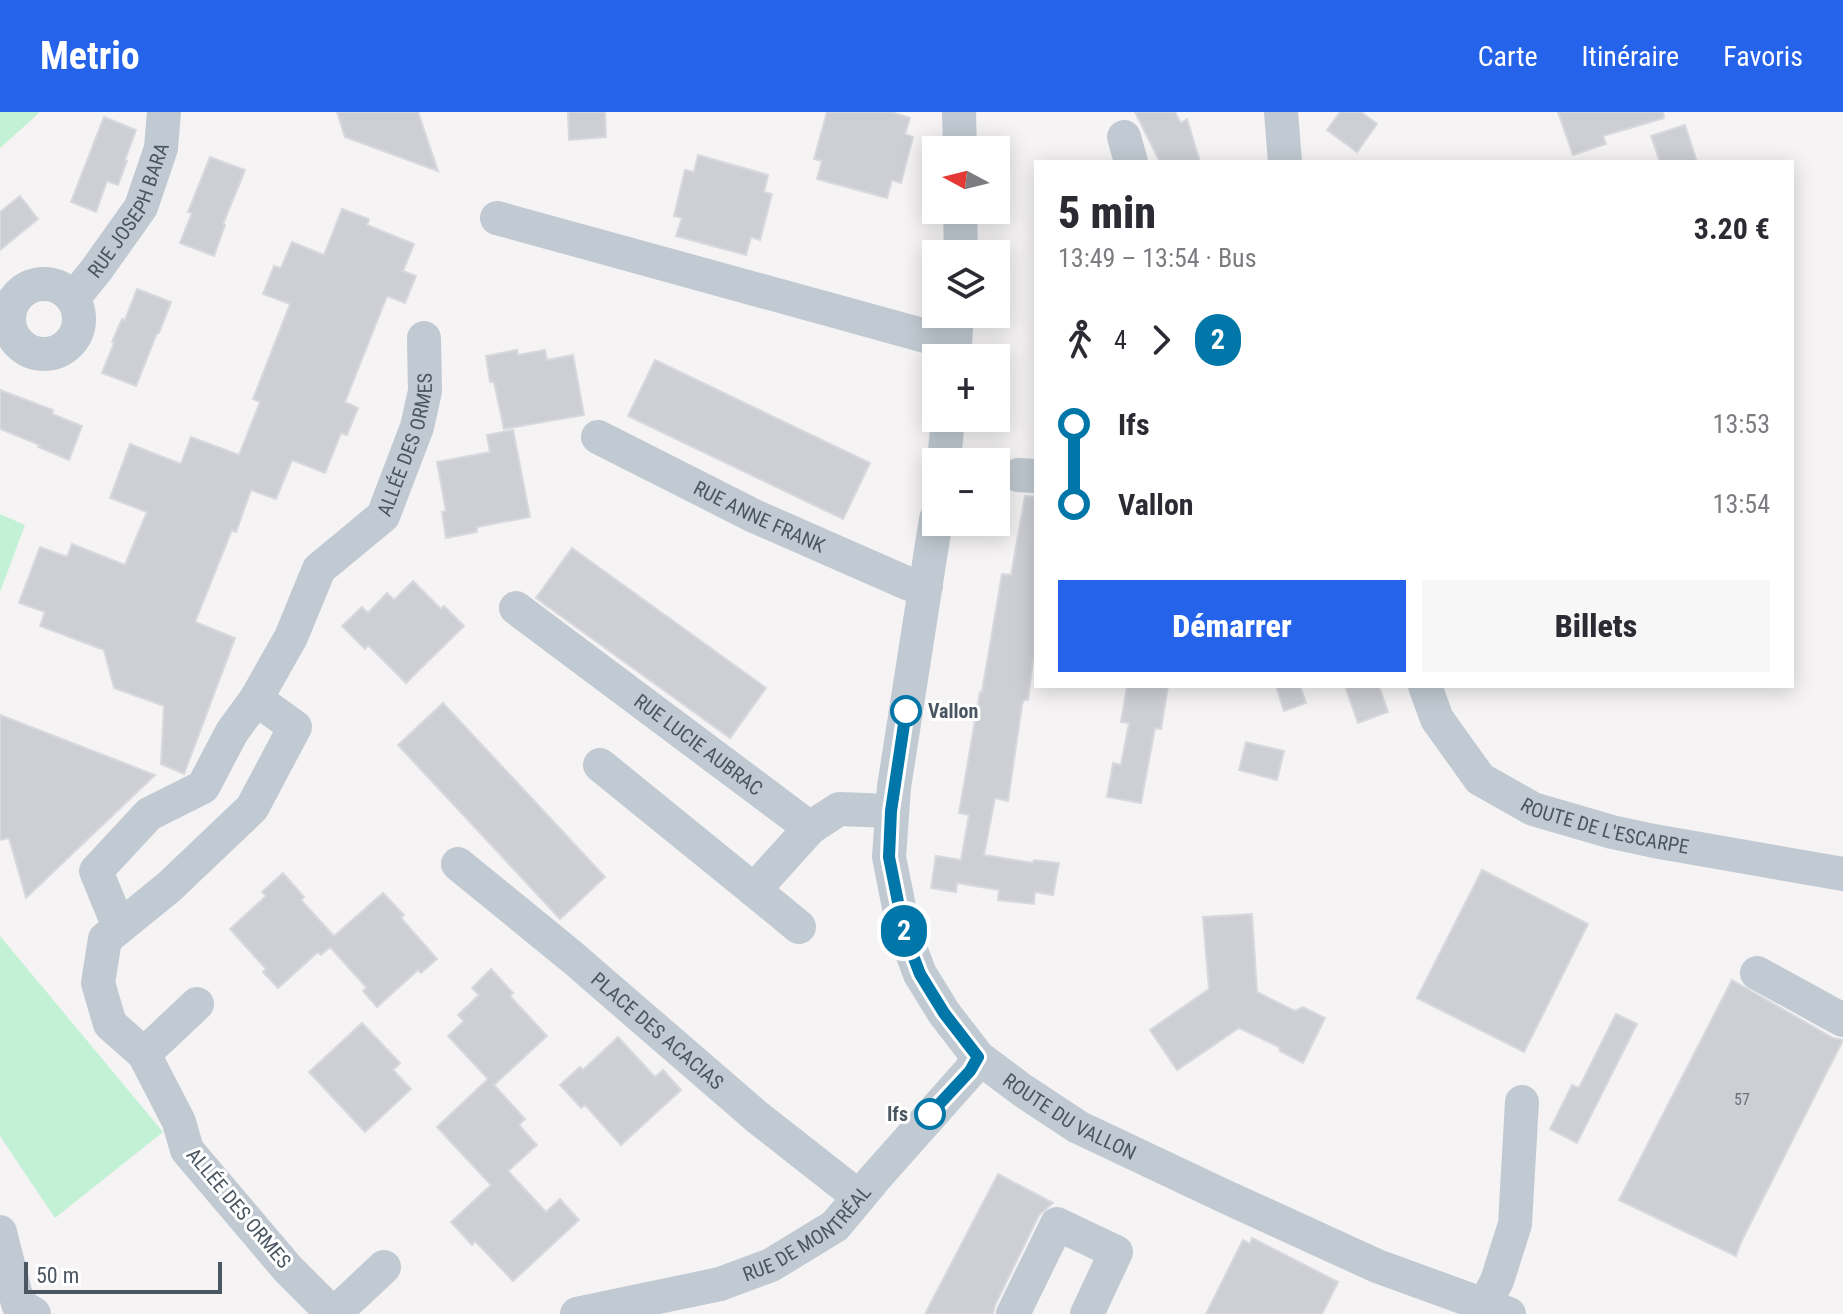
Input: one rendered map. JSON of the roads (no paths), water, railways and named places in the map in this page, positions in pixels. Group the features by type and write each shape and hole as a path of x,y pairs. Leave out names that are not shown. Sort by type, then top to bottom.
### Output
{"street":[{"name":"RUE JOSEPH BARA","path":"73,299 141,207 161,148 164,112"},
{"path":"959,112 960,136"},
{"path":"1281,112 1285,160"},
{"path":"497,218 940,340 955,338"},
{"name":"ALLÉE DES ORMES","path":"119,927 96,871 149,814 203,787 232,732 256,699 291,637 319,569 383,516 423,403 424,338"},
{"name":"RUE ANNE FRANK","path":"598,437 754,516 909,584 926,586"},
{"name":"ROUTE DU VALLON","path":"933,536 891,811 889,857 904,932 920,974 944,1013 978,1057 1035,1100 1078,1127 1377,1266 1496,1309"},
{"name":"RUE LUCIE AUBRAC","path":"516,608 810,828"},
{"name":"ROUTE DE L'ESCARPE","path":"1426,688 1437,719 1480,779 1533,809 1654,841 1843,874"},
{"name":"ALLÉE DES ORMES","path":"256,699 295,727 252,808 169,887 105,939 98,983 110,1024 144,1054 179,1122 187,1150 288,1269 333,1314"},
{"path":"600,765 799,927"},
{"path":"754,890 810,828 839,809 891,811"},
{"name":"PLACE DES ACACIAS","path":"458,864 572,957 757,1117 859,1197"},
{"path":"1757,973 1843,1020"},
{"path":"144,1054 197,1004"},
{"name":"RUE DE MONTRÉAL","path":"577,1314 720,1284 771,1265 835,1226 970,1071 978,1057"},
{"path":"1496,1309 1497,1281 1515,1224 1522,1102"},
{"path":"1013,1314 1057,1224 1116,1252 1087,1314"},
{"path":"0,1232 18,1304 34,1314"},
{"path":"333,1314 384,1267"}],"place":[{"name":"Vallon","path":"906,711"},
{"name":"Ifs","path":"930,1114"}]}
